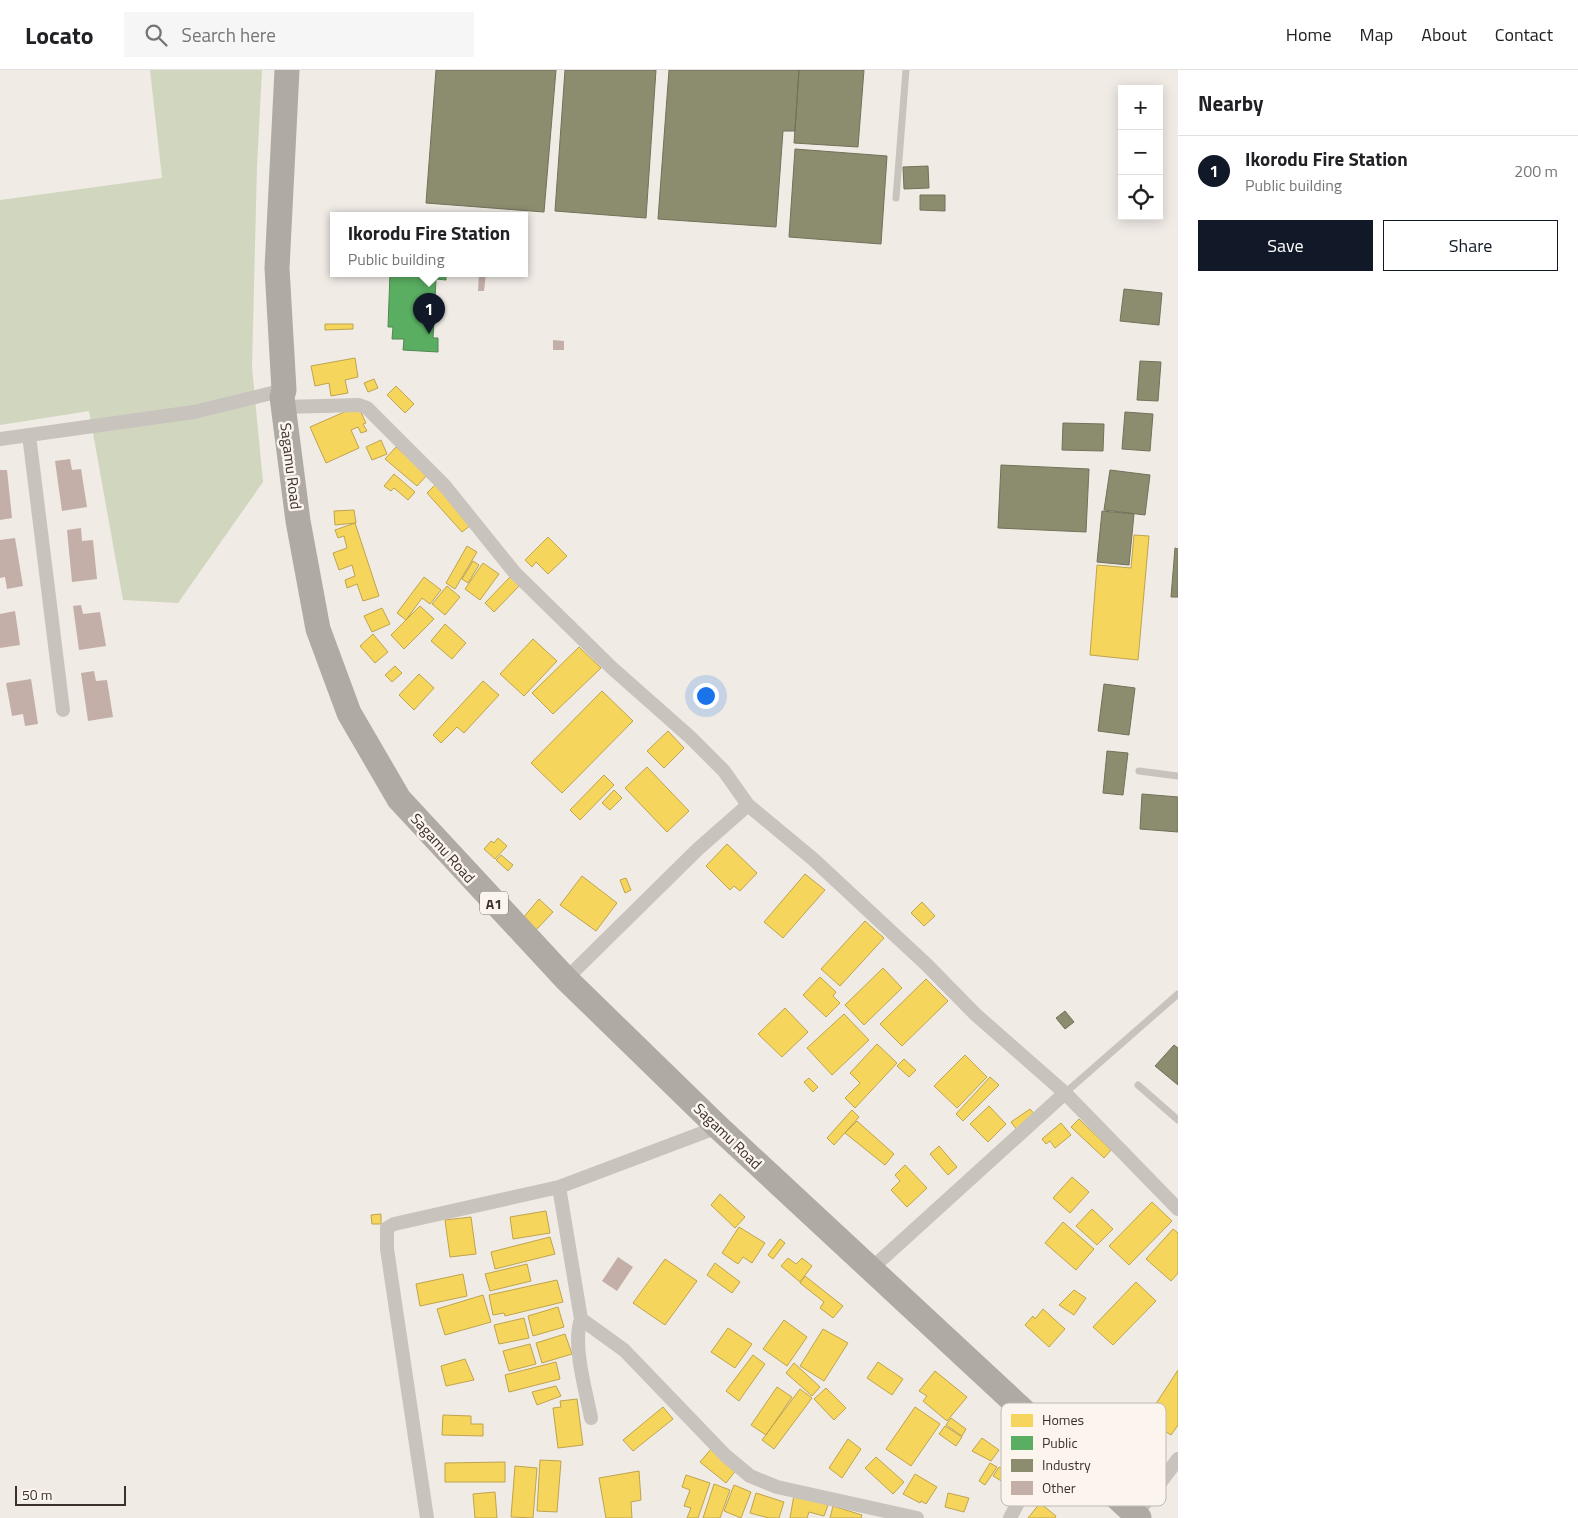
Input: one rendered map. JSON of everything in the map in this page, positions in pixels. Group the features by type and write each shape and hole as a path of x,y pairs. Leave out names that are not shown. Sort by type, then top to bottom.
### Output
{"highway":[{"name":"Sagamu Road","path":"287,70 277,268 284,399 298,521 318,629 348,713 399,800 566,980 870,1270 1017,1403"},
{"name":"Sagamu Road","path":"1127,1506 1138,1516"}],"street":[{"path":"0,439 284,399 359,405 367,408 444,485 515,573 612,668 690,737 724,771 748,805 807,854 927,965 976,1014 1065,1093 1178,1209"},
{"path":"28,435 63,710"},
{"path":"566,980 691,855 748,805"},
{"path":"870,1270 1065,1093"},
{"path":"427,1518 387,1249 387,1228 394,1224 559,1187 718,1127"},
{"path":"559,1187 581,1319 578,1330 579,1344 591,1418"},
{"path":"581,1319 624,1350 726,1456 750,1476 777,1487 917,1518"},
{"path":"1166,1476 1178,1459"},
{"path":"1010,1518 1016,1506"}],"lane":[{"path":"896,198 906,70"},
{"path":"1139,771 1178,776"},
{"path":"1065,1093 1178,994"},
{"path":"1138,1085 1178,1120"}],"green space":[{"path":"150,70 262,70 257,166 252,367 263,482 178,603 123,600 89,411 0,425 0,200 162,178"}],"building: Homes":[{"path":"325,324 353,324 353,329 325,330"},
{"path":"355,358 358,377 345,380 348,393 331,396 329,383 315,386 311,366"},
{"path":"374,379 378,388 368,392 364,383"},
{"path":"396,386 414,404 405,413 387,395"},
{"path":"358,406 366,423 363,424 367,431 361,433 358,427 351,430 359,448 326,463 310,427"},
{"path":"381,440 387,454 372,460 366,447"},
{"path":"396,447 428,474 417,486 385,459"},
{"path":"394,474 415,492 408,500 394,488 391,491 384,486"},
{"path":"435,485 471,525 462,532 427,493"},
{"path":"354,510 356,523 335,525 334,511"},
{"path":"355,523 379,596 363,601 357,584 347,588 345,580 355,576 352,565 339,570 333,553 347,548 344,536 338,538 335,530"},
{"path":"1134,535 1149,536 1138,660 1090,655 1097,565 1131,568"},
{"path":"548,537 567,556 548,574 536,562 532,567 525,560"},
{"path":"467,546 477,552 455,589 446,583"},
{"path":"473,561 479,565 468,583 462,579"},
{"path":"483,563 499,574 480,600 465,589"},
{"path":"424,577 441,590 430,604 422,598 406,620 397,613"},
{"path":"510,577 519,586 494,612 485,603"},
{"path":"447,586 460,597 445,615 432,604"},
{"path":"420,606 434,619 404,649 391,635"},
{"path":"382,608 390,624 372,632 364,616"},
{"path":"445,624 466,643 452,659 431,641"},
{"path":"373,634 388,652 375,663 360,646"},
{"path":"533,639 557,661 524,696 500,674"},
{"path":"579,647 601,668 553,714 532,693"},
{"path":"395,666 402,673 392,682 385,675"},
{"path":"419,674 434,688 414,710 399,695"},
{"path":"483,681 499,695 464,733 457,727 441,743 433,735"},
{"path":"602,691 633,721 562,793 531,763"},
{"path":"668,731 684,748 664,768 647,751"},
{"path":"647,767 689,811 667,832 625,788"},
{"path":"604,775 614,785 580,820 570,810"},
{"path":"614,790 622,798 610,810 602,803"},
{"path":"498,838 507,846 495,859 484,849 491,841 494,843"},
{"path":"727,844 757,873 740,891 734,886 730,890 706,866"},
{"path":"501,855 513,865 508,871 496,860"},
{"path":"805,874 825,890 783,938 764,922"},
{"path":"582,876 617,903 596,931 560,905"},
{"path":"626,878 631,890 625,893 620,880"},
{"path":"539,899 553,912 536,930 523,918"},
{"path":"922,902 935,916 924,926 911,913"},
{"path":"865,921 884,938 840,986 821,969"},
{"path":"883,968 902,988 864,1025 845,1005"},
{"path":"820,977 836,992 833,996 840,1003 826,1017 803,995"},
{"path":"926,979 948,1001 902,1046 880,1024"},
{"path":"785,1008 808,1032 782,1057 758,1034"},
{"path":"844,1014 869,1040 832,1075 807,1048"},
{"path":"877,1044 897,1063 855,1108 845,1098 860,1083 850,1073"},
{"path":"965,1055 987,1077 957,1108 934,1086"},
{"path":"904,1059 916,1070 909,1077 897,1066"},
{"path":"990,1077 999,1085 963,1121 956,1114"},
{"path":"809,1078 818,1087 813,1092 804,1082"},
{"path":"989,1106 1006,1124 988,1142 970,1124"},
{"path":"1030,1109 1036,1116 1017,1130 1011,1122"},
{"path":"852,1110 859,1117 834,1145 827,1138"},
{"path":"1079,1119 1111,1150 1104,1158 1071,1127"},
{"path":"857,1121 894,1154 885,1165 845,1133"},
{"path":"1061,1123 1071,1135 1055,1148 1050,1141 1046,1144 1042,1139"},
{"path":"939,1146 957,1167 948,1175 930,1154"},
{"path":"905,1165 927,1188 907,1207 891,1190 900,1181 895,1175"},
{"path":"1072,1177 1089,1192 1070,1213 1053,1198"},
{"path":"720,1194 745,1217 735,1228 711,1205"},
{"path":"1152,1202 1172,1221 1129,1265 1109,1246"},
{"path":"1092,1209 1113,1229 1097,1245 1076,1226"},
{"path":"546,1211 550,1233 513,1239 510,1217"},
{"path":"381,1214 381,1224 372,1224 371,1215"},
{"path":"471,1217 476,1254 450,1257 445,1220"},
{"path":"1063,1222 1094,1249 1076,1270 1045,1243"},
{"path":"739,1227 765,1243 752,1263 743,1257 738,1264 722,1253"},
{"path":"1173,1229 1178,1233 1178,1273 1171,1281 1146,1259"},
{"path":"550,1237 555,1254 495,1269 491,1252"},
{"path":"780,1239 785,1243 773,1259 768,1255"},
{"path":"788,1258 796,1264 802,1258 812,1266 800,1282 781,1266"},
{"path":"665,1259 697,1281 665,1325 633,1303"},
{"path":"715,1263 740,1282 732,1293 707,1275"},
{"path":"527,1264 531,1281 490,1291 485,1274"},
{"path":"463,1274 467,1296 420,1306 416,1284"},
{"path":"805,1276 843,1306 833,1318 820,1308 824,1302 800,1283"},
{"path":"557,1280 563,1302 505,1316 504,1313 493,1315 489,1295"},
{"path":"1136,1282 1156,1301 1113,1345 1093,1327"},
{"path":"1074,1290 1086,1298 1074,1315 1059,1305"},
{"path":"483,1295 491,1322 445,1335 437,1309"},
{"path":"558,1307 564,1327 533,1336 528,1316"},
{"path":"1043,1309 1065,1329 1049,1347 1025,1325 1033,1316 1035,1319"},
{"path":"524,1318 529,1338 499,1344 494,1325"},
{"path":"784,1320 807,1337 787,1366 763,1349"},
{"path":"728,1328 752,1344 735,1368 711,1352"},
{"path":"823,1329 848,1343 824,1381 800,1366"},
{"path":"565,1334 572,1354 542,1363 536,1343"},
{"path":"530,1344 536,1364 509,1371 503,1351"},
{"path":"753,1355 765,1364 739,1401 726,1391"},
{"path":"465,1359 474,1380 446,1386 441,1366"},
{"path":"556,1362 560,1379 509,1392 505,1375"},
{"path":"878,1362 903,1379 892,1395 867,1378"},
{"path":"794,1363 820,1387 812,1396 786,1373"},
{"path":"1178,1370 1178,1425 1171,1435 1166,1432 1166,1403 1156,1403"},
{"path":"935,1371 967,1397 947,1421 923,1401 927,1396 919,1391"},
{"path":"556,1386 561,1396 537,1405 532,1392"},
{"path":"777,1387 792,1397 766,1435 751,1425"},
{"path":"826,1388 846,1408 834,1420 814,1399"},
{"path":"800,1389 812,1398 774,1449 762,1440"},
{"path":"577,1399 583,1445 558,1448 553,1408 561,1407 560,1401"},
{"path":"663,1407 673,1419 633,1451 623,1440"},
{"path":"915,1407 940,1424 911,1466 886,1449"},
{"path":"443,1415 471,1416 471,1424 483,1424 483,1436 442,1435"},
{"path":"951,1418 966,1429 962,1436 946,1425"},
{"path":"945,1426 962,1437 956,1446 939,1434"},
{"path":"982,1438 999,1450 991,1461 972,1451"},
{"path":"848,1439 861,1449 842,1478 829,1468"},
{"path":"712,1448 737,1469 726,1483 700,1462"},
{"path":"876,1457 904,1482 893,1494 865,1468"},
{"path":"540,1460 561,1461 557,1512 537,1511"},
{"path":"505,1462 505,1482 445,1482 445,1463"},
{"path":"990,1463 997,1467 985,1485 979,1481"},
{"path":"515,1466 537,1468 533,1518 511,1517"},
{"path":"999,1467 1001,1468 1001,1481 993,1476"},
{"path":"639,1471 641,1500 631,1502 632,1518 606,1518 599,1478"},
{"path":"915,1474 937,1487 926,1504 903,1494"},
{"path":"686,1475 710,1483 698,1518 687,1518 691,1508 684,1506 690,1490 682,1487"},
{"path":"714,1484 730,1490 720,1518 703,1518"},
{"path":"734,1485 751,1492 741,1518 724,1511"},
{"path":"495,1492 497,1518 475,1518 473,1494"},
{"path":"756,1493 784,1502 779,1518 769,1518 750,1513"},
{"path":"948,1493 969,1498 964,1512 945,1507"},
{"path":"794,1495 828,1505 824,1516 809,1512 807,1518 790,1518"},
{"path":"833,1506 862,1515 861,1518 830,1518"},
{"path":"1038,1506 1044,1506 1056,1516 1055,1518 1028,1518"}],"building: Public":[{"path":"390,277 446,277 446,280 436,279 433,338 438,338 438,352 403,350 404,339 392,339 393,327 388,327"}],"building: Industry":[{"path":"436,70 556,70 544,212 426,203"},
{"path":"565,70 656,70 646,218 555,211"},
{"path":"669,70 799,70 795,131 783,131 776,227 658,219"},
{"path":"799,70 864,70 858,147 794,143"},
{"path":"795,149 887,156 881,244 789,237"},
{"path":"928,166 929,188 904,189 903,167"},
{"path":"920,195 945,195 945,211 920,210"},
{"path":"1124,289 1162,293 1159,325 1120,321"},
{"path":"1140,361 1161,362 1158,401 1137,400"},
{"path":"1125,412 1153,414 1150,451 1122,449"},
{"path":"1063,423 1104,424 1103,451 1062,450"},
{"path":"1001,465 1089,469 1086,532 998,528"},
{"path":"1110,470 1150,475 1145,515 1104,510"},
{"path":"1102,511 1134,514 1129,565 1097,562"},
{"path":"1175,548 1178,549 1178,597 1171,597"},
{"path":"1104,684 1135,688 1129,735 1098,731"},
{"path":"1107,751 1128,753 1123,795 1103,793"},
{"path":"1142,794 1178,797 1178,832 1140,829"},
{"path":"1065,1011 1074,1022 1065,1029 1056,1018"},
{"path":"1174,1045 1178,1048 1178,1085 1155,1066"}],"building: Other":[{"path":"479,277 486,277 484,291 478,291"},
{"path":"553,340 564,341 564,350 553,350"},
{"path":"70,459 72,470 81,469 87,507 62,511 55,461"},
{"path":"0,470 7,470 12,518 0,520"},
{"path":"81,528 82,541 93,540 97,579 72,582 67,530"},
{"path":"15,538 23,586 7,589 5,577 0,578 0,540"},
{"path":"81,605 83,614 100,612 106,646 79,650 73,606"},
{"path":"15,611 20,645 0,648 0,614"},
{"path":"94,671 96,681 107,680 113,717 88,721 81,673"},
{"path":"31,679 38,724 25,726 23,714 12,716 6,683"},
{"path":"618,1257 633,1267 617,1291 602,1281"}],"place":[{"name":"Ikorodu Fire Station","path":"429,334"}]}
